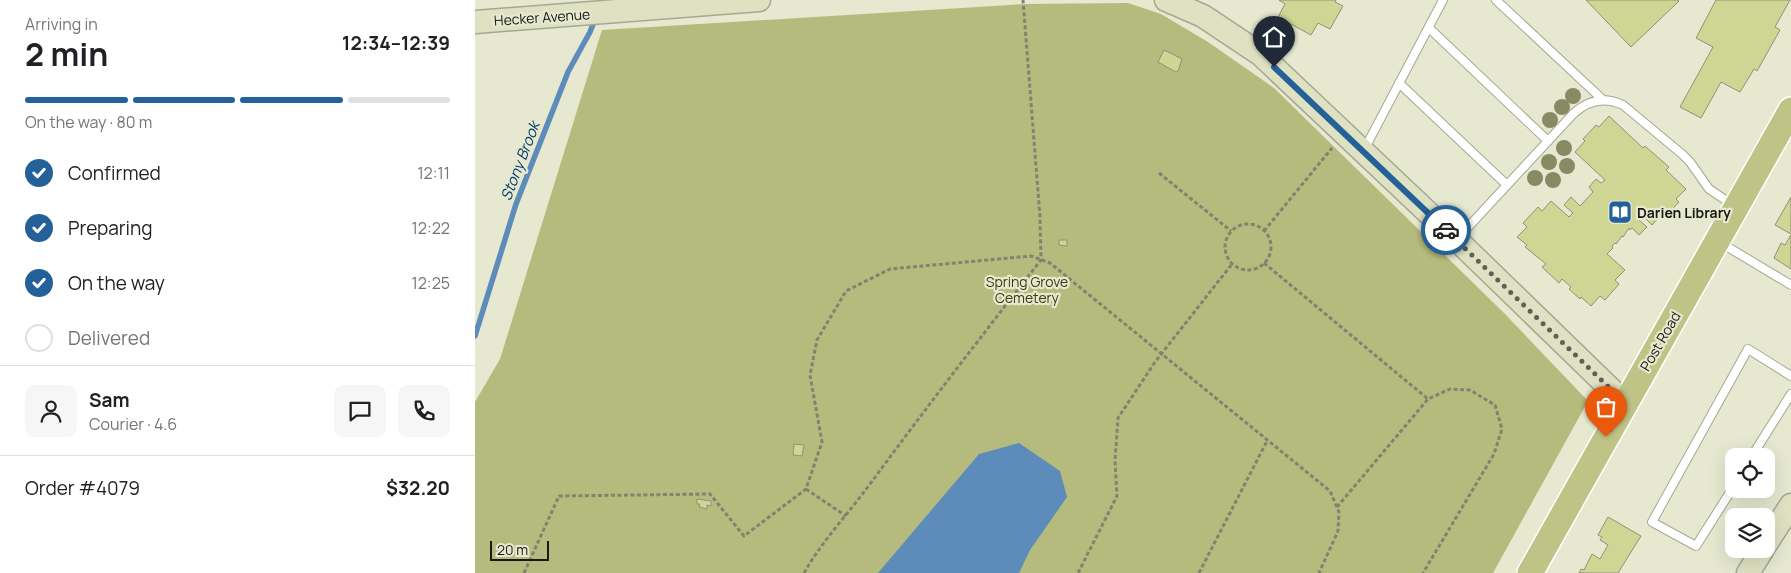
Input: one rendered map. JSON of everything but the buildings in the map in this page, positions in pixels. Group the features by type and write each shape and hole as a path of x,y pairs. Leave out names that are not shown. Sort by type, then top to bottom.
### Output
{"main road":[{"name":"Post Road","path":"1530,573 1791,110"}],"street":[{"name":"Hecker Avenue","path":"475,22 759,0"},
{"path":"1166,0 1203,16 1260,54 1457,240 1625,403"},
{"path":"1775,530 1791,505"},
{"path":"1748,573 1757,558"}],"lane":[{"path":"1363,152 1443,0"},
{"path":"1496,0 1602,99"},
{"path":"1429,28 1548,141"},
{"path":"1399,83 1507,185"},
{"path":"1457,240 1581,107 1591,101 1602,99 1623,105 1682,154 1709,189 1736,207"},
{"path":"1717,241 1791,285"},
{"path":"1726,498 1696,546 1652,522 1748,349 1791,376"},
{"path":"1757,448 1791,394"}],"path":[{"path":"804,573 811,560 941,387 1041,260 1040,217 1023,0"},
{"path":"1264,231 1343,134"},
{"path":"1159,173 1231,231"},
{"path":"1248,224 1264,231 1269,238 1271,247 1269,256 1264,263 1257,268 1248,270 1239,269 1232,264 1225,248 1226,239 1231,231 1239,226 1248,224"},
{"path":"524,573 559,496 710,494 744,536 806,489 822,442 810,375 817,340 846,291 890,269 1031,256 1050,264 1330,491 1339,512 1338,530 1319,573"},
{"path":"1264,263 1427,399"},
{"path":"1077,573 1117,496 1115,461 1118,418 1161,354 1232,264"},
{"path":"1337,507 1427,399 1450,389 1470,390 1495,405 1502,429 1493,454 1423,573"},
{"path":"1199,573 1267,441"},
{"path":"806,489 845,516"}],"green space":[{"name":"Spring Grove Cemetery","path":"1128,3 1161,14 1208,42 1274,88 1505,314 1588,401 1493,573 475,573 475,402 500,359 602,30 1026,4"}],"water":[{"path":"1019,443 1060,471 1067,497 1030,550 1019,573 878,573 979,454"}],"waterway":[{"name":"Stony Brook","path":"475,336 516,204 568,72 595,19"}],"way so far":[{"path":"1446,230 1625,403 1606,437"}],"place":[{"name":"Darien Library","path":"1620,212"}],"route":[{"path":"1274,67 1446,230"}]}
